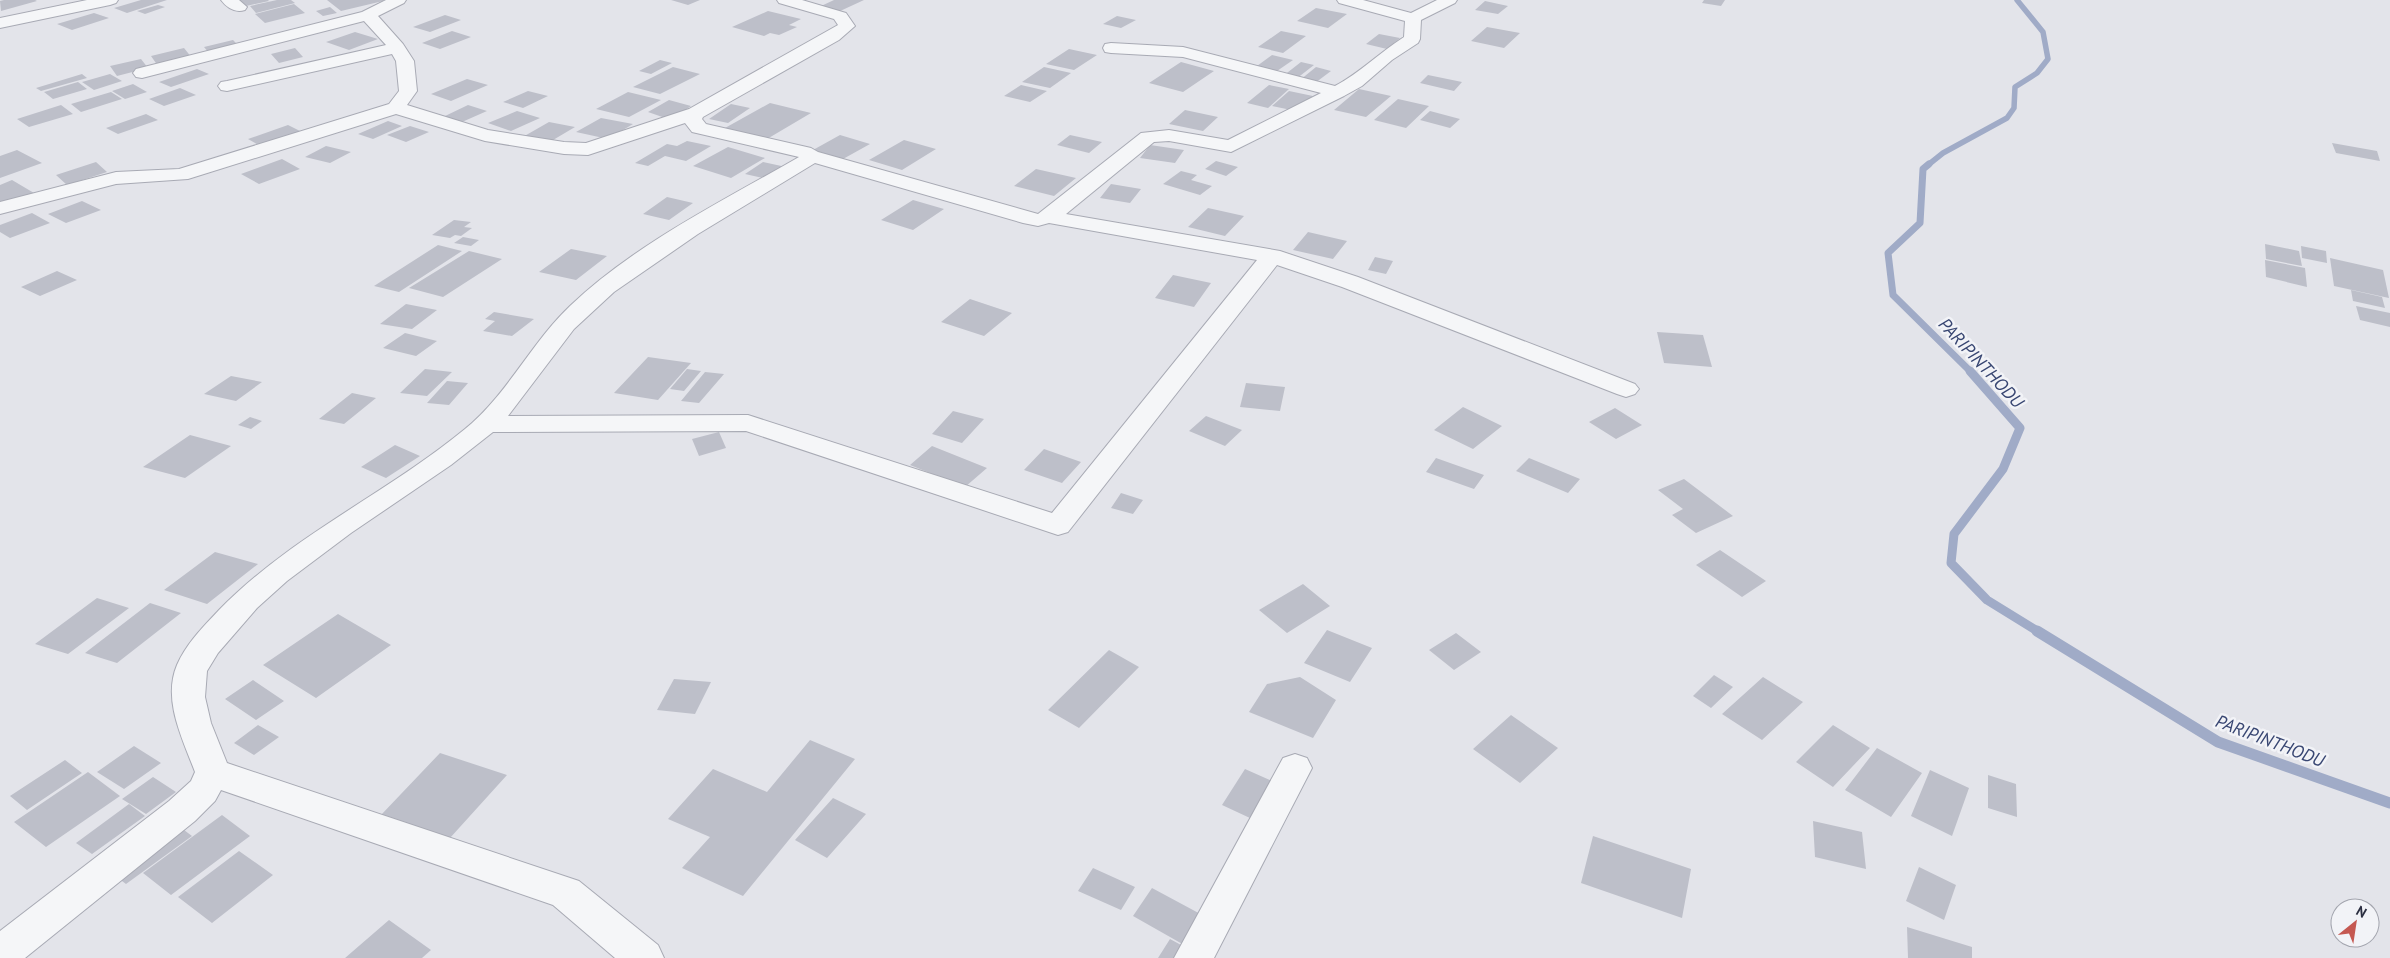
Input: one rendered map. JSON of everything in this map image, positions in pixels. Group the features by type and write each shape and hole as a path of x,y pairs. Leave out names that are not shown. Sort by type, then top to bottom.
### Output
{"street":[{"path":"0,23 110,0"},
{"path":"142,73 368,15 398,0"},
{"path":"0,208 116,178 181,175 396,108 485,135 564,148 588,149 696,112 839,33 847,26 844,19 840,16 786,0"},
{"path":"1345,0 1413,18 1449,0"},
{"path":"368,15 397,48 405,61 408,92 396,108"},
{"path":"696,112 692,120 699,128 804,152 811,156 1038,220 1049,217 1148,137 1167,135 1212,145 1230,146 1338,92 1356,82 1386,56 1412,39 1413,18"},
{"path":"227,86 397,48"},
{"path":"1111,48 1183,52 1338,92"},
{"path":"0,954 182,812 203,791 212,773 196,729 189,701 191,671 205,645 258,590 291,562 487,424 498,412 537,358 579,310 631,270 811,156"},
{"path":"1049,217 1272,256 1350,282 1626,389"},
{"path":"487,424 666,425 748,423 1058,525 1272,256"},
{"path":"1194,958 1295,768"},
{"path":"212,773 566,893 644,958"}],"building":[{"path":"141,0 167,0 127,13 114,8"},
{"path":"239,0 268,0 269,1 246,6"},
{"path":"277,0 291,0 295,3 256,13 250,6"},
{"path":"327,0 383,0 383,1 341,11"},
{"path":"671,0 700,0 688,5"},
{"path":"834,0 864,0 838,12 819,7"},
{"path":"1704,0 1725,0 1721,6 1702,3"},
{"path":"0,1 37,1 1,11"},
{"path":"1485,1 1508,6 1498,14 1475,10"},
{"path":"294,4 305,13 265,23 255,14"},
{"path":"158,5 165,7 145,14 137,11"},
{"path":"330,7 337,13 323,16 316,11"},
{"path":"1316,8 1347,14 1328,28 1297,21"},
{"path":"768,11 801,19 789,25 797,27 779,35 770,33 764,36 732,27"},
{"path":"94,13 109,18 72,30 57,24"},
{"path":"445,15 461,20 430,32 413,27"},
{"path":"1117,16 1136,20 1121,28 1103,24"},
{"path":"1487,27 1520,33 1504,48 1471,41"},
{"path":"452,31 471,37 440,49 422,43"},
{"path":"1281,31 1306,36 1283,53 1258,47"},
{"path":"355,32 378,39 349,50 326,42"},
{"path":"1379,34 1400,38 1387,49 1366,44"},
{"path":"233,40 240,47 210,54 204,47"},
{"path":"184,48 192,58 158,66 151,56"},
{"path":"295,48 303,57 279,63 271,54"},
{"path":"1069,49 1097,55 1074,70 1046,64"},
{"path":"1272,55 1293,60 1277,71 1257,66"},
{"path":"141,59 148,68 117,76 110,66"},
{"path":"660,60 672,63 651,74 639,71"},
{"path":"1181,62 1214,71 1183,92 1149,83"},
{"path":"1301,62 1314,65 1296,79 1283,76"},
{"path":"673,67 700,74 660,94 633,87"},
{"path":"1044,67 1071,73 1050,88 1022,82"},
{"path":"1316,67 1331,71 1315,83 1300,80"},
{"path":"197,69 209,74 171,87 159,82"},
{"path":"82,74 87,78 41,91 36,88"},
{"path":"110,74 122,81 94,90 82,82"},
{"path":"1428,75 1462,82 1454,91 1420,83"},
{"path":"467,79 488,85 451,101 431,94"},
{"path":"78,82 87,89 53,99 44,92"},
{"path":"133,84 147,92 125,99 112,91"},
{"path":"1021,85 1047,91 1030,102 1004,96"},
{"path":"1269,85 1289,89 1268,108 1247,103"},
{"path":"180,88 196,95 164,106 149,99"},
{"path":"1359,89 1391,96 1366,117 1334,110"},
{"path":"528,91 548,96 523,108 503,102"},
{"path":"1289,91 1313,96 1296,111 1272,106"},
{"path":"111,92 122,99 81,112 71,104"},
{"path":"628,92 661,100 629,117 596,109"},
{"path":"1398,99 1429,106 1406,128 1374,120"},
{"path":"669,100 691,106 671,120 648,112"},
{"path":"770,103 811,113 767,139 725,128"},
{"path":"731,104 750,108 728,123 709,119"},
{"path":"61,105 73,114 29,127 17,119"},
{"path":"468,105 487,111 462,122 443,117"},
{"path":"1185,110 1218,117 1203,131 1169,124"},
{"path":"517,111 540,118 511,131 488,123"},
{"path":"1430,111 1460,119 1450,128 1420,120"},
{"path":"146,114 158,120 118,134 106,128"},
{"path":"601,118 633,124 608,139 576,132"},
{"path":"388,121 402,126 373,139 358,134"},
{"path":"549,122 575,127 548,143 521,138"},
{"path":"288,125 304,133 264,148 248,139"},
{"path":"410,126 429,132 406,142 387,135"},
{"path":"840,135 870,144 843,159 813,150"},
{"path":"1070,135 1102,142 1089,153 1057,145"},
{"path":"904,140 936,149 902,170 869,160"},
{"path":"687,141 711,146 686,161 665,156 648,166 635,163 667,144 677,146"},
{"path":"2332,143 2377,151 2380,161 2336,153"},
{"path":"1150,145 1184,150 1175,163 1140,158"},
{"path":"326,146 351,152 330,163 305,157"},
{"path":"728,147 765,158 731,178 693,166"},
{"path":"17,150 42,163 0,178 0,156"},
{"path":"282,159 300,169 259,184 241,174"},
{"path":"1216,161 1238,167 1226,176 1205,169"},
{"path":"96,162 107,172 67,185 56,175"},
{"path":"763,162 786,167 767,179 745,174"},
{"path":"1036,169 1076,178 1054,196 1014,186"},
{"path":"1181,171 1197,175 1191,180 1212,186 1200,195 1163,184"},
{"path":"12,180 34,193 0,205 0,185"},
{"path":"1111,184 1141,189 1130,203 1100,198"},
{"path":"667,197 693,203 669,220 643,214"},
{"path":"913,200 944,209 913,230 881,220"},
{"path":"82,201 101,210 66,223 48,214"},
{"path":"1208,208 1244,216 1225,236 1188,227"},
{"path":"32,213 50,223 10,238 0,232 0,225"},
{"path":"454,220 471,222 464,227 472,228 461,236 455,235 450,238 432,235"},
{"path":"1308,232 1347,241 1333,259 1293,250"},
{"path":"463,237 479,240 471,246 454,243"},
{"path":"2265,244 2299,251 2302,266 2266,259"},
{"path":"438,245 462,251 399,292 374,286"},
{"path":"2301,246 2326,251 2327,263 2302,258"},
{"path":"571,249 607,256 576,280 539,272"},
{"path":"469,251 502,259 443,297 409,288"},
{"path":"1375,257 1393,261 1386,274 1368,270"},
{"path":"2330,258 2383,270 2389,298 2334,286"},
{"path":"2265,260 2305,268 2307,287 2266,277"},
{"path":"57,271 77,280 40,296 21,287"},
{"path":"1173,275 1211,283 1194,307 1155,298"},
{"path":"2351,290 2382,297 2385,308 2353,301"},
{"path":"970,299 1012,313 984,336 941,322"},
{"path":"406,304 437,310 412,329 380,324"},
{"path":"2356,306 2390,313 2390,327 2360,320"},
{"path":"494,312 534,319 512,336 483,331 495,321 485,319"},
{"path":"1657,332 1703,335 1712,367 1664,363"},
{"path":"405,333 437,341 416,356 383,348"},
{"path":"648,357 691,363 658,400 614,393"},
{"path":"425,369 452,372 427,396 400,393"},
{"path":"687,369 701,371 684,391 670,389"},
{"path":"705,372 724,374 699,403 681,401"},
{"path":"231,376 262,382 236,401 204,394"},
{"path":"447,381 468,383 449,405 427,403"},
{"path":"1246,383 1285,387 1280,411 1240,407"},
{"path":"352,393 376,398 344,424 319,419"},
{"path":"1463,407 1502,426 1473,449 1434,430"},
{"path":"1615,408 1642,425 1616,439 1589,422"},
{"path":"953,411 984,419 962,443 932,434"},
{"path":"1206,416 1242,430 1225,446 1189,431"},
{"path":"250,417 262,421 251,429 238,425"},
{"path":"719,432 726,448 699,456 692,439"},
{"path":"190,435 231,446 185,478 143,467"},
{"path":"395,445 420,456 386,478 361,467"},
{"path":"932,446 987,468 965,487 910,465"},
{"path":"1044,449 1081,462 1062,483 1024,470"},
{"path":"1436,458 1484,475 1474,489 1426,472"},
{"path":"1529,458 1580,479 1568,493 1516,471"},
{"path":"1684,479 1733,516 1696,533 1672,515 1683,509 1658,490"},
{"path":"1121,493 1143,500 1133,514 1111,508"},
{"path":"1720,550 1766,581 1742,597 1696,565"},
{"path":"215,552 258,564 207,604 164,590"},
{"path":"1303,584 1330,606 1287,633 1259,610"},
{"path":"97,598 129,608 68,654 35,644"},
{"path":"150,603 181,613 117,663 85,653"},
{"path":"338,614 391,645 316,698 263,665"},
{"path":"1327,630 1372,648 1350,682 1304,663"},
{"path":"1456,633 1481,652 1454,670 1429,650"},
{"path":"1109,650 1139,667 1079,728 1048,710"},
{"path":"1714,675 1733,687 1711,708 1693,696"},
{"path":"1300,677 1336,700 1313,738 1249,712 1267,684"},
{"path":"1763,677 1803,702 1762,740 1722,714"},
{"path":"674,679 711,682 695,714 657,710"},
{"path":"253,680 284,701 256,720 225,699"},
{"path":"1511,715 1558,748 1520,783 1473,749"},
{"path":"258,725 279,737 254,755 234,743"},
{"path":"1833,725 1870,748 1833,787 1796,762"},
{"path":"810,740 855,759 743,896 682,868 710,837 668,819 713,769 767,792"},
{"path":"134,746 161,763 124,789 97,772"},
{"path":"1877,748 1922,773 1891,817 1845,790"},
{"path":"440,753 507,775 450,838 381,815"},
{"path":"65,760 82,773 27,810 10,796"},
{"path":"1245,769 1299,793 1276,830 1222,805"},
{"path":"1930,770 1969,788 1952,836 1911,816"},
{"path":"88,772 120,796 46,847 14,822"},
{"path":"1988,775 2016,784 2017,817 1988,808"},
{"path":"153,777 176,792 146,814 122,799"},
{"path":"833,798 866,814 827,858 795,840"},
{"path":"129,804 145,816 92,854 76,843"},
{"path":"222,815 250,836 171,895 143,873"},
{"path":"1813,821 1862,832 1866,869 1815,857"},
{"path":"176,824 192,836 126,884 110,872"},
{"path":"1593,836 1691,869 1682,918 1581,883"},
{"path":"239,851 273,875 212,923 178,897"},
{"path":"1919,867 1956,885 1944,920 1906,901"},
{"path":"1093,868 1135,887 1121,910 1078,891"},
{"path":"1152,888 1219,924 1200,954 1133,916"},
{"path":"389,920 431,950 422,958 345,958"},
{"path":"1907,927 1972,947 1972,958 1908,958"},
{"path":"1170,939 1205,958 1158,958"}],"waterway":[{"name":"PARIPINTHODU","path":"1928,165 1943,153 2007,118 2014,108 2015,87 2037,73 2048,59 2043,32 2017,0"},
{"name":"PARIPINTHODU","path":"1929,164 1923,169 1920,223 1888,253 1893,295 1970,371"},
{"name":"PARIPINTHODU","path":"1970,371 2020,428 2003,469 1954,534 1951,563 1987,600 2039,632"},
{"name":"PARIPINTHODU","path":"2037,631 2218,742 2390,803"}]}
